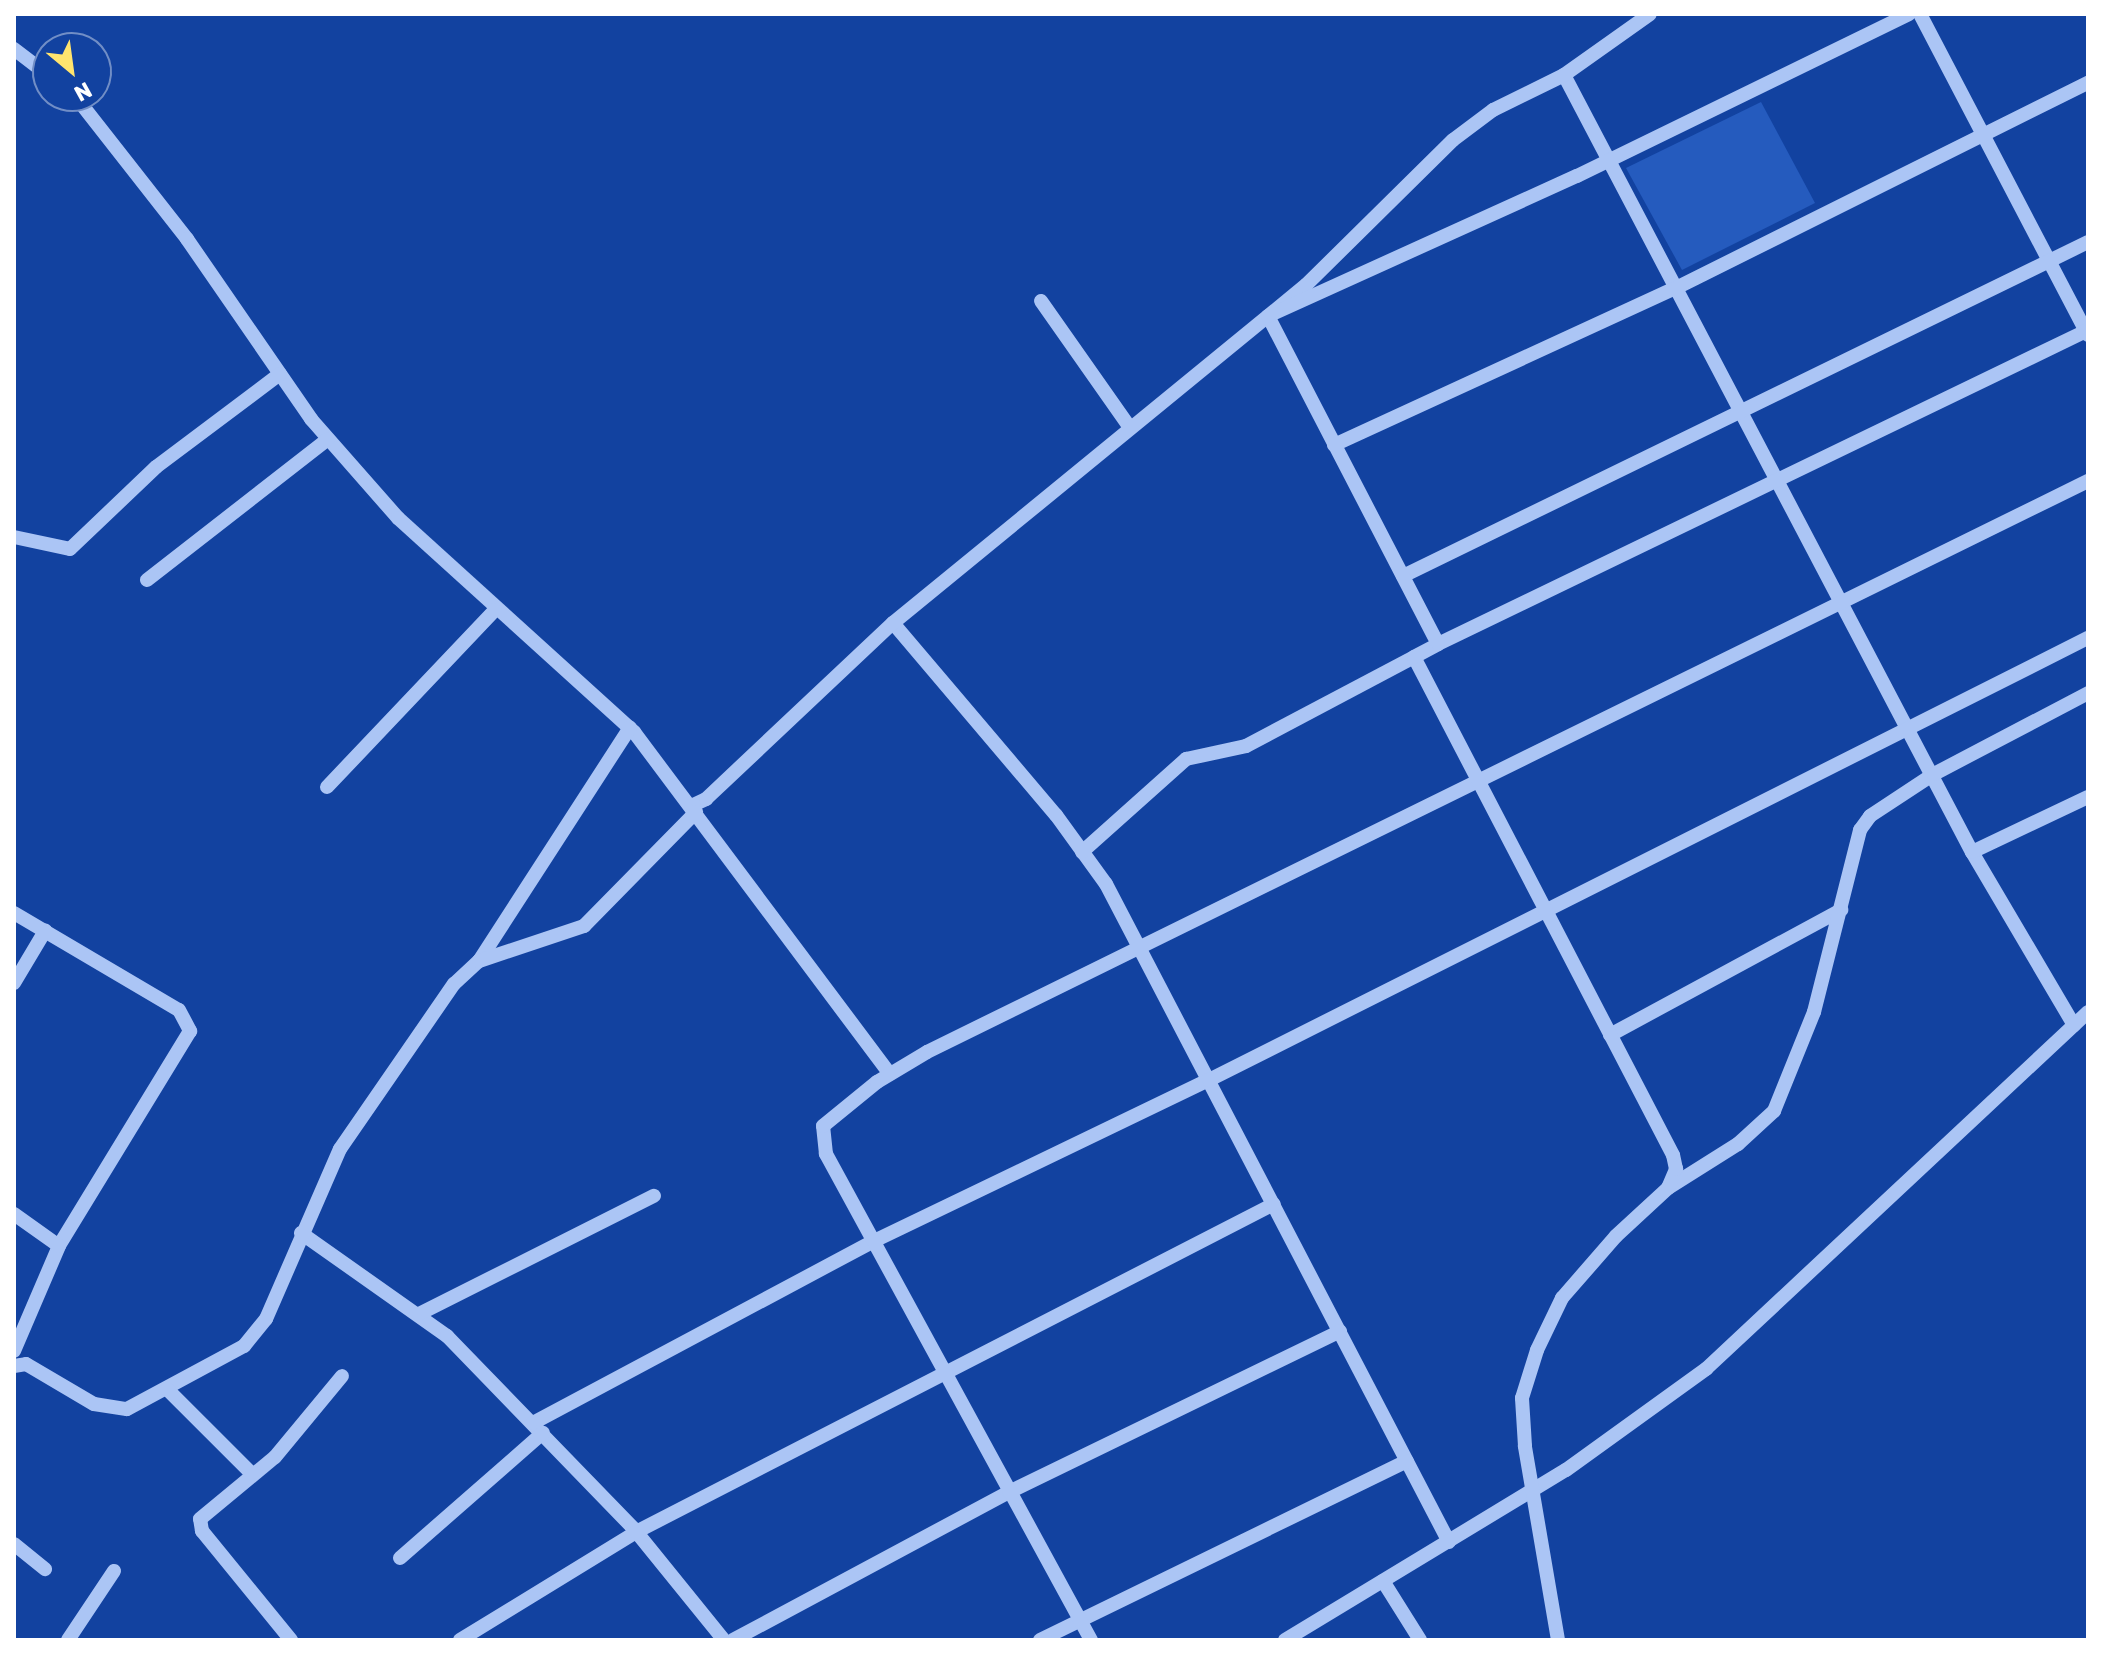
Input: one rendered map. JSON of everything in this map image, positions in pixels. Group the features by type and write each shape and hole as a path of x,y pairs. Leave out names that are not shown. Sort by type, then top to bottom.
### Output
{"street":[{"path":"479,961 584,926 693,809 893,623 1129,426 1306,285 1453,140 1493,110 1564,75 1650,14"},
{"path":"1268,316 1611,160 1909,14"},
{"path":"1082,852 1186,759 1246,746 1438,644 1780,483 2087,332 1982,138 1920,14"},
{"path":"14,49 32,63"},
{"path":"1564,75 1910,726 1972,852 2074,1025"},
{"path":"1334,445 1678,287 2088,83"},
{"path":"88,112 187,239 328,439 398,518 495,610 630,728 890,1074"},
{"path":"1403,576 1744,414 2088,242"},
{"path":"1041,301 1129,426"},
{"path":"1268,316 1438,644"},
{"path":"14,537 70,549 156,467 280,374"},
{"path":"147,580 328,439"},
{"path":"1091,1640 826,1154 821,1135 838,1112 890,1074 1142,946 2088,481"},
{"path":"327,787 495,610"},
{"path":"893,623 1082,852 1142,946 1449,1542"},
{"path":"400,1558 538,1428 874,1241 1209,1080 2088,638"},
{"path":"1414,657 1673,1155 1676,1169 1668,1188"},
{"path":"1558,1640 1535,1490 1525,1446 1522,1398 1537,1350 1562,1298 1616,1236 1668,1188 1738,1144 1774,1111 1814,1012 1860,830 1870,816 1934,774 2088,693"},
{"path":"14,1366 26,1364 113,1410 149,1401 256,1335 340,1149 454,984 479,961 630,728"},
{"path":"1972,852 2088,797"},
{"path":"1610,1035 1841,910"},
{"path":"14,913 179,1010 190,1024 59,1246 14,1351"},
{"path":"14,983 45,931"},
{"path":"1285,1640 1535,1490 1706,1369 2088,1012"},
{"path":"419,1314 654,1196"},
{"path":"460,1640 636,1532 944,1370 1274,1204"},
{"path":"14,1214 59,1246"},
{"path":"301,1233 419,1314 538,1428 636,1532 724,1640"},
{"path":"733,1640 1009,1492 1340,1331"},
{"path":"291,1640 199,1525 208,1510 275,1457 342,1376"},
{"path":"167,1389 252,1474"},
{"path":"1040,1640 1407,1461"},
{"path":"14,1544 45,1569"},
{"path":"68,1640 114,1571"},
{"path":"1383,1581 1420,1640"}],"shaded area":[{"path":"1761,102 1815,203 1682,270 1626,168"}]}
